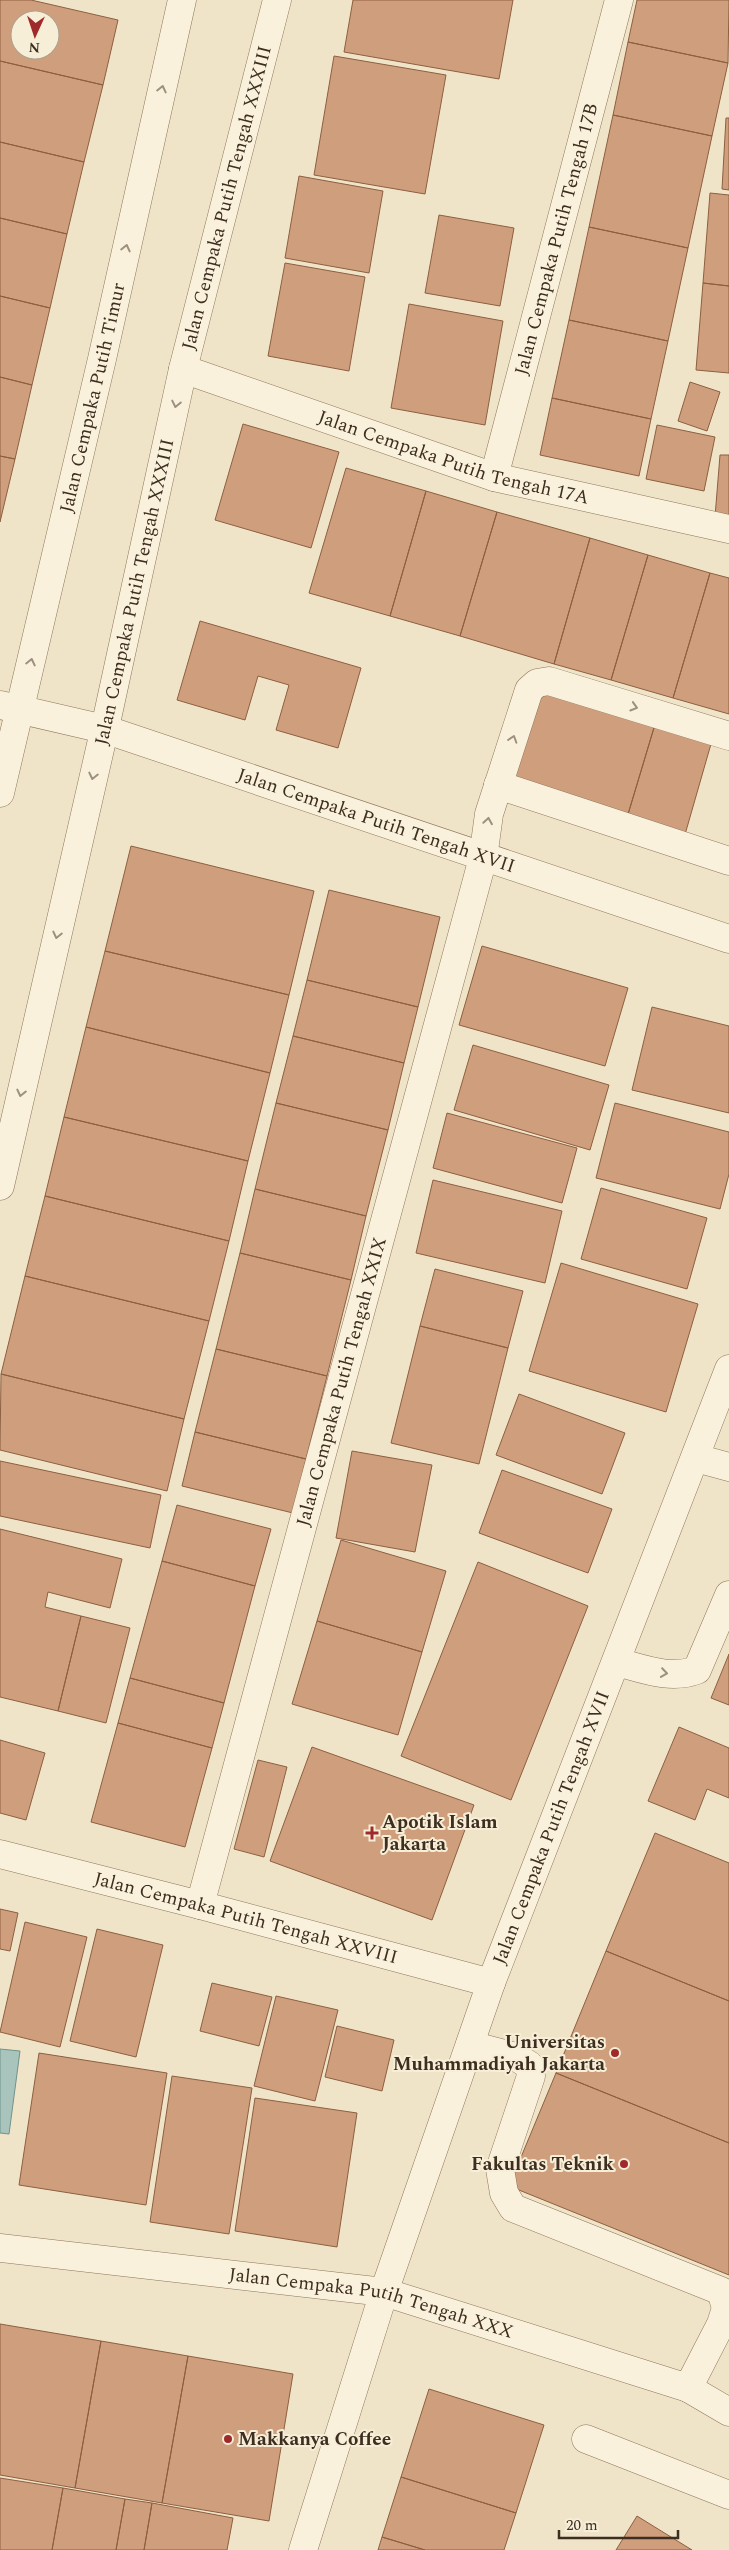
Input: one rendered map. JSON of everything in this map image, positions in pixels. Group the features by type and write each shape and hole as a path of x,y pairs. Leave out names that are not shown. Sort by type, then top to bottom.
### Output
{"street":[{"name":"Jalan Cempaka Putih Timur","path":"0,793 102,359 182,0"},
{"name":"Jalan Cempaka Putih Tengah XXXIII","path":"0,1186 98,727 183,369 277,0"},
{"name":"Jalan Cempaka Putih Tengah 17B","path":"494,477 619,0"},
{"name":"Jalan Cempaka Putih Tengah 17A","path":"183,369 494,477 729,529"},
{"name":"Jalan Cempaka Putih Tengah XXIX","path":"200,1905 482,858 490,814 529,690 537,683 549,681 729,736"},
{"name":"Jalan Cempaka Putih Tengah XVII","path":"20,710 98,727 482,858 727,932"},
{"path":"498,785 729,861"},
{"name":"Jalan Cempaka Putih Tengah XVII","path":"303,2550 384,2292 491,1983 726,1384"},
{"path":"696,1458 729,1467"},
{"path":"617,1662 663,1674 683,1675 697,1670 729,1595"},
{"name":"Jalan Cempaka Putih Tengah XXVIII","path":"0,1854 491,1983"},
{"path":"470,2045 516,2057 529,2065 531,2076 500,2169 504,2193 513,2208 721,2291 726,2308 721,2324 688,2388"},
{"name":"Jalan Cempaka Putih Tengah XXX","path":"0,2248 384,2292 688,2388 729,2412"},
{"path":"586,2439 729,2494"}],"water":[{"path":"0,2049 20,2051 9,2134 0,2133"}],"building":[{"path":"0,0 31,0 118,20 103,85 0,61"},
{"path":"353,0 513,0 499,79 344,52"},
{"path":"637,0 729,0 728,63 628,42"},
{"path":"628,42 728,63 712,136 613,115"},
{"path":"334,56 446,75 425,194 314,175"},
{"path":"0,61 103,85 84,162 0,142"},
{"path":"613,115 712,136 688,248 589,227"},
{"path":"726,118 729,118 729,190 722,189"},
{"path":"0,142 84,162 67,234 0,218"},
{"path":"299,176 383,191 369,273 285,258"},
{"path":"710,193 729,195 729,286 703,283"},
{"path":"439,215 514,228 500,306 425,293"},
{"path":"0,218 67,234 50,308 0,296"},
{"path":"589,227 688,248 668,341 569,320"},
{"path":"285,263 365,277 349,371 268,356"},
{"path":"703,283 729,286 729,373 696,370"},
{"path":"0,296 50,308 32,385 0,377"},
{"path":"409,304 503,321 485,425 391,408"},
{"path":"569,320 668,341 651,419 552,398"},
{"path":"0,377 32,385 15,459 0,456"},
{"path":"690,382 720,392 707,431 678,421"},
{"path":"552,398 651,419 639,476 540,455"},
{"path":"243,424 339,452 311,548 215,520"},
{"path":"657,425 715,437 704,491 646,479"},
{"path":"720,455 729,455 729,518 715,517"},
{"path":"0,456 15,459 0,522"},
{"path":"346,468 426,491 390,616 309,593"},
{"path":"426,491 497,512 460,636 390,616"},
{"path":"497,512 590,538 554,664 460,636"},
{"path":"590,538 648,555 611,680 554,664"},
{"path":"648,555 710,573 673,698 611,680"},
{"path":"710,573 729,578 729,714 673,698"},
{"path":"200,621 361,668 338,748 276,730 289,685 258,676 245,720 177,700"},
{"path":"539,687 656,721 626,821 509,788"},
{"path":"656,721 713,737 684,838 626,821"},
{"path":"131,846 314,891 289,995 105,951"},
{"path":"329,890 440,917 418,1007 307,980"},
{"path":"482,946 628,988 605,1066 459,1025"},
{"path":"105,951 289,995 270,1073 86,1027"},
{"path":"307,980 418,1007 404,1063 293,1036"},
{"path":"652,1007 729,1026 729,1113 632,1090"},
{"path":"86,1027 270,1073 248,1161 64,1117"},
{"path":"293,1036 404,1063 388,1130 276,1103"},
{"path":"473,1045 609,1085 590,1150 454,1110"},
{"path":"276,1103 388,1130 366,1216 255,1189"},
{"path":"615,1103 729,1132 729,1174 720,1209 596,1178"},
{"path":"447,1113 577,1148 562,1203 433,1168"},
{"path":"64,1117 248,1161 229,1241 45,1196"},
{"path":"433,1180 562,1211 545,1283 416,1253"},
{"path":"601,1188 707,1218 687,1289 581,1259"},
{"path":"255,1189 366,1216 351,1280 240,1253"},
{"path":"45,1196 229,1241 209,1321 25,1276"},
{"path":"240,1253 351,1280 327,1376 216,1349"},
{"path":"561,1263 698,1304 666,1412 529,1371"},
{"path":"435,1269 523,1291 508,1348 420,1326"},
{"path":"25,1276 209,1321 184,1419 1,1374"},
{"path":"420,1326 508,1348 479,1464 391,1443"},
{"path":"216,1349 327,1376 306,1459 195,1432"},
{"path":"1,1374 184,1419 167,1491 0,1450"},
{"path":"519,1394 625,1433 602,1494 496,1455"},
{"path":"195,1432 306,1459 293,1513 182,1486"},
{"path":"352,1451 432,1465 415,1552 336,1538"},
{"path":"0,1461 161,1495 150,1548 0,1516"},
{"path":"502,1470 612,1509 588,1573 479,1533"},
{"path":"177,1505 271,1529 255,1586 162,1561"},
{"path":"0,1529 122,1559 110,1608 48,1592 45,1607 81,1616 58,1711 0,1697"},
{"path":"341,1540 446,1571 422,1652 317,1621"},
{"path":"162,1561 255,1586 224,1703 130,1678"},
{"path":"478,1562 588,1606 511,1800 401,1756"},
{"path":"81,1616 130,1628 106,1723 58,1711"},
{"path":"317,1621 422,1652 398,1735 292,1704"},
{"path":"729,1654 729,1705 711,1698"},
{"path":"130,1678 224,1703 212,1748 118,1723"},
{"path":"118,1723 212,1748 185,1847 91,1822"},
{"path":"679,1727 729,1748 729,1798 707,1789 695,1820 648,1801"},
{"path":"0,1740 45,1753 26,1820 0,1813"},
{"name":"Apotik Islam Jakarta","path":"312,1747 474,1805 432,1920 270,1861"},
{"path":"258,1760 287,1767 264,1857 234,1849"},
{"path":"655,1833 729,1863 729,2001 606,1951"},
{"path":"0,1909 18,1913 10,1951 0,1949"},
{"path":"25,1922 87,1937 60,2047 0,2032"},
{"path":"97,1929 163,1945 136,2057 70,2041"},
{"path":"606,1951 729,2001 729,2143 556,2073"},
{"path":"212,1983 272,1997 259,2046 200,2031"},
{"path":"276,1996 338,2010 315,2101 254,2086"},
{"path":"337,2026 394,2040 382,2091 325,2077"},
{"path":"39,2053 167,2073 146,2205 19,2185"},
{"name":"Fakultas Teknik","path":"556,2073 729,2143 729,2275 509,2186"},
{"path":"172,2076 252,2088 229,2234 150,2222"},
{"path":"255,2098 357,2113 337,2247 235,2231"},
{"path":"0,2324 101,2341 75,2488 0,2475"},
{"path":"101,2341 188,2356 162,2503 75,2488"},
{"name":"Makkanya Coffee","path":"188,2356 293,2374 269,2521 162,2503"},
{"path":"429,2389 544,2425 516,2513 401,2477"},
{"path":"401,2477 516,2513 504,2550 425,2550 382,2537"},
{"path":"0,2478 63,2488 52,2550 0,2550"},
{"path":"63,2488 125,2499 116,2550 52,2550"},
{"path":"125,2499 152,2503 144,2550 116,2550"},
{"path":"152,2503 233,2518 227,2550 144,2550"},
{"path":"637,2516 692,2550 616,2550"},
{"path":"382,2537 425,2550 378,2550"}],"place":[{"name":"Apotik Islam Jakarta","path":"372,1833"},
{"name":"Universitas Muhammadiyah Jakarta","path":"615,2053"},
{"name":"Fakultas Teknik","path":"624,2164"},
{"name":"Makkanya Coffee","path":"228,2439"}]}
